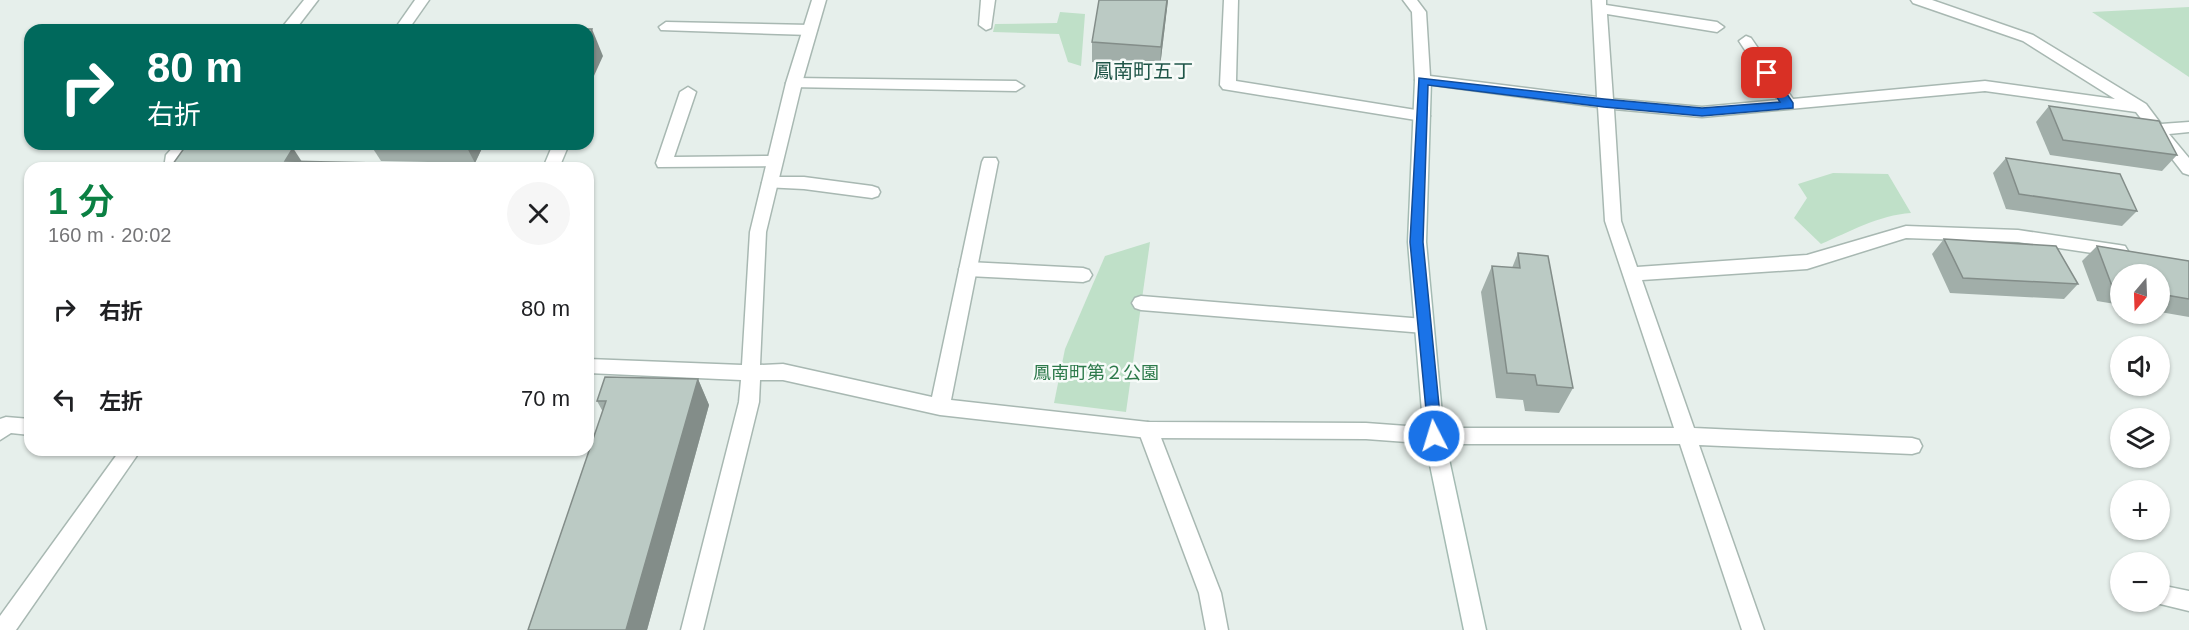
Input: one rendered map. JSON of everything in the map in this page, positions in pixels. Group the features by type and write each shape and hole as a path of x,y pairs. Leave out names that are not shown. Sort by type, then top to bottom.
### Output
{"street":[{"path":"292,24 311,0"},
{"path":"405,24 422,0"},
{"path":"692,630 749,402 758,232 794,83 819,0"},
{"path":"986,25 988,0"},
{"path":"1231,0 1228,85 1422,116"},
{"path":"1410,0 1419,12 1423,80 1416,242 1434,436 1475,630"},
{"path":"1918,0 2028,38 2141,108 2189,168"},
{"path":"1717,27 1599,4 1613,221 1753,630"},
{"path":"666,27 810,30"},
{"path":"1746,41 1788,105"},
{"path":"1423,80 1604,103 1702,112 1985,86 2141,108"},
{"path":"794,83 1016,86"},
{"path":"688,92 664,163 774,162"},
{"path":"2157,130 2189,127"},
{"path":"940,407 990,162"},
{"path":"770,183 804,183 872,192"},
{"path":"1631,274 1807,262 1906,232 2018,236 2132,253"},
{"path":"968,269 1083,275"},
{"path":"1141,303 1424,326"},
{"path":"594,366 750,373 783,372 940,407 1148,430 1366,431 1434,436 1687,436 1912,446"},
{"path":"0,432 6,425 24,426"},
{"path":"1148,430 1210,593 1217,630"},
{"path":"3,630 127,456"},
{"path":"2170,597 2189,601"}],"green space":[{"path":"2189,7 2189,77 2092,12"},
{"path":"1060,12 1085,14 1081,66 1068,62 1059,34 993,32 995,24 1057,23"},
{"path":"1833,173 1888,174 1911,213 1887,217 1821,244 1794,218 1807,198 1798,184"},
{"name":"鳳南町第２公園","path":"1150,242 1126,412 1054,403 1065,349 1105,256"}],"building":[{"path":"1099,0 1167,0 1161,47 1092,42"},
{"path":"2049,106 2159,121 2177,155 2063,140"},
{"path":"183,150 292,150 285,161 331,162 174,162"},
{"path":"2006,158 2120,174 2137,211 2019,194"},
{"path":"1944,239 2056,246 2078,284 1963,278"},
{"path":"2097,246 2189,261 2189,299 2170,296 2170,264 2110,264 2110,281"},
{"path":"1518,253 1548,256 1573,388 1537,385 1535,375 1507,373 1492,266 1520,268"},
{"path":"605,377 698,379 626,630 528,630 587,456 594,456 594,436 606,401 597,401"}],"district":[{"name":"鳳南町五丁","path":"1143,71"}],"route":[{"path":"1434,436 1416,242 1423,80 1604,103 1702,112 1788,105 1767,73"}]}
